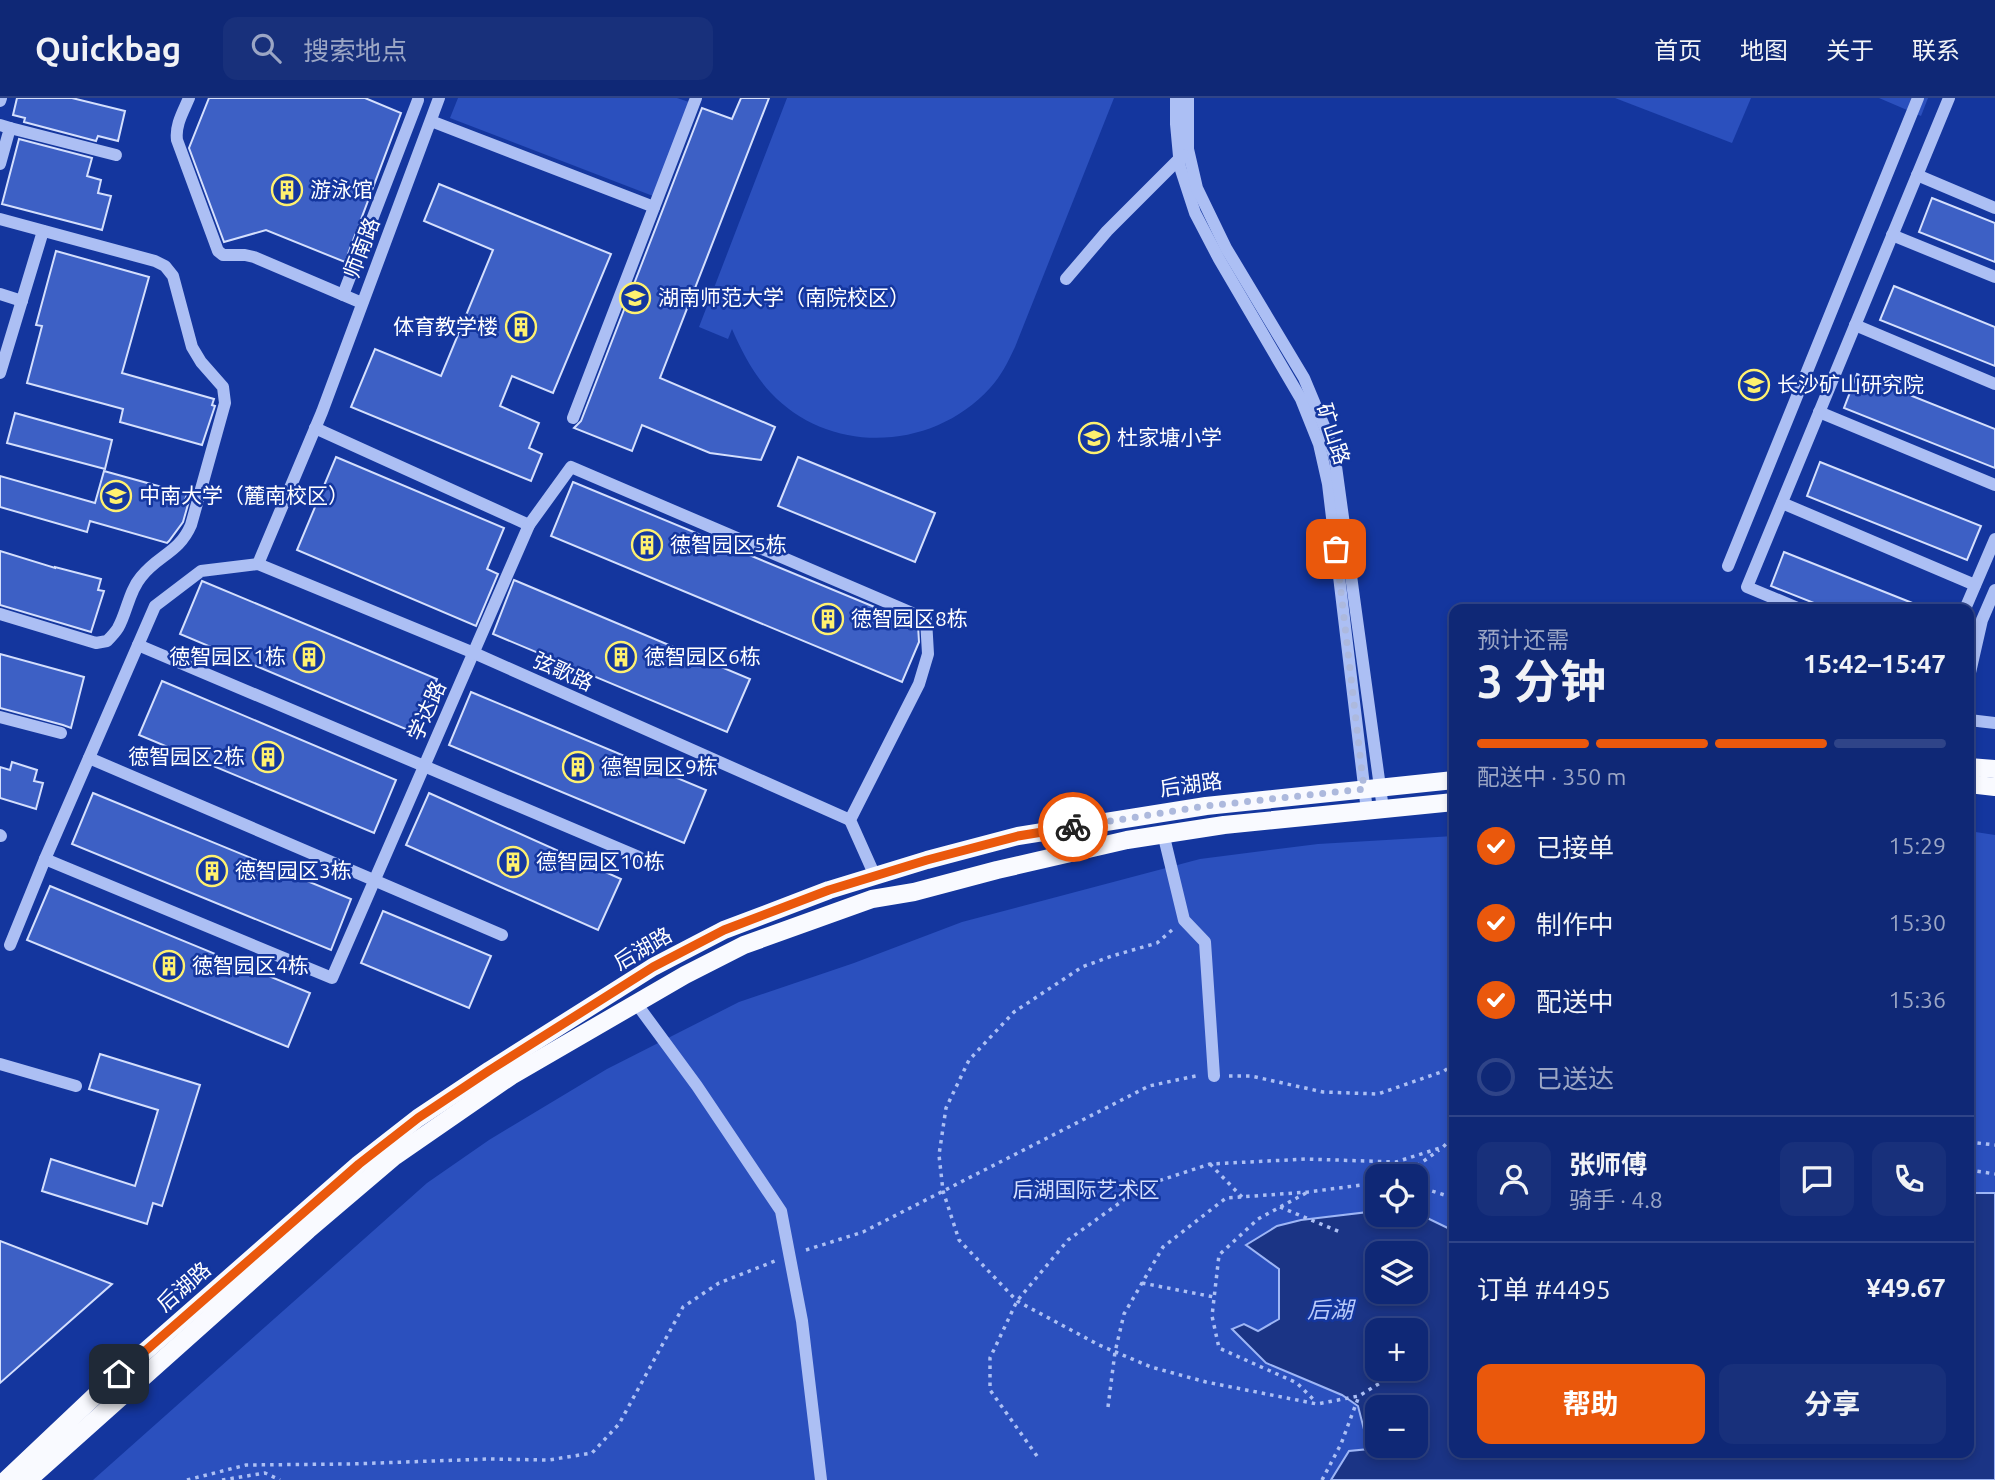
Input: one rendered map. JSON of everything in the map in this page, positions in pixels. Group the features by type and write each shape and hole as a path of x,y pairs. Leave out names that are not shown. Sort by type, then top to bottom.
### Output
{"main road":[{"path":"1974,767 1995,769"},
{"name":"后湖路","path":"6,1480 100,1391 261,1249 359,1164 418,1118 653,967 724,930 829,890 1018,836 1206,806 1449,780"},
{"path":"1974,785 1995,788"},
{"name":"后湖路","path":"28,1480 298,1238 396,1156 511,1076 685,975 744,945 872,899 914,892 1076,851 1163,833 1449,803"}],"street":[{"path":"188,98 178,124 177,140 218,251 223,255 254,257 362,303"},
{"path":"573,418 696,98"},
{"name":"矿山路","path":"1177,98 1176,124 1183,154 1209,216 1304,378 1328,433 1342,504 1375,810"},
{"name":"矿山路","path":"1183,154 1188,98"},
{"path":"1728,566 1918,98"},
{"path":"1788,604 1747,587 1949,98"},
{"path":"343,295 415,99 437,103"},
{"name":"师南路","path":"258,564 322,412 437,103"},
{"path":"430,121 654,207"},
{"path":"0,164 5,127 116,155"},
{"path":"1066,279 1107,230 1183,154"},
{"path":"1917,175 1995,208"},
{"path":"0,219 165,266 173,276 191,348 223,387 225,403 186,538 138,580 117,629 107,641 96,643 0,614"},
{"path":"0,373 43,230"},
{"path":"1892,235 1995,277"},
{"path":"0,294 22,301"},
{"path":"1855,325 1995,384"},
{"path":"1819,412 1995,485"},
{"path":"315,428 529,525"},
{"name":"学达路","path":"45,859 332,978 529,525 571,467 926,620 928,654 919,684 850,820"},
{"path":"1782,503 1975,585"},
{"path":"1967,604 1995,539"},
{"path":"10,945 155,606 201,571 258,564"},
{"name":"弦歌路","path":"258,564 474,653 850,820"},
{"path":"1974,655 1982,620 1995,590"},
{"path":"138,645 639,857"},
{"path":"0,717 61,733"},
{"path":"1974,721 1995,723"},
{"path":"89,758 502,935"},
{"path":"850,820 875,876"},
{"path":"1163,833 1184,920 1205,942 1214,1076"},
{"path":"636,1003 697,1086 781,1211 802,1321 821,1480"},
{"path":"0,1063 76,1086"}],"path":[{"path":"1184,920 1157,943 1082,967 1014,1012 969,1060 946,1108 939,1155 943,1191 960,1240 1017,1301 1099,1345 1151,1367 1206,1382 1317,1404 1359,1396 1383,1381"},
{"path":"187,1480 246,1465 549,1460 592,1453 619,1424 683,1307 719,1283 863,1231 1149,1086 1197,1075 1251,1076 1323,1092 1378,1094 1449,1068"},
{"path":"1420,1164 1449,1141"},
{"path":"1974,1143 1995,1145"},
{"path":"1037,1456 990,1390 990,1358 1017,1301 1069,1240 1143,1186 1210,1164 1306,1159 1396,1162 1443,1147"},
{"path":"1210,1164 1242,1197"},
{"path":"1974,1171 1995,1174"},
{"path":"1108,1407 1115,1352 1124,1314 1163,1247 1226,1198 1365,1185"},
{"path":"1428,1190 1449,1196"},
{"path":"1308,1192 1258,1219 1219,1255 1212,1316 1219,1348 1297,1383 1317,1404"},
{"path":"1280,1207 1340,1232"},
{"path":"1142,1283 1214,1297"},
{"path":"1322,1480 1341,1444 1359,1396"},
{"path":"222,1480 265,1473 280,1480"}],"green space":[{"path":"458,98 677,98 689,102 653,196 450,118"},
{"path":"787,98 1114,98 1007,363 998,379 967,409 940,424 911,434 881,438 851,436 822,428 795,413 771,393 749,363 732,329 728,339 699,327"},
{"path":"1615,98 1751,98 1732,143"},
{"path":"1879,98 1928,98 1921,116"},
{"name":"后湖国际艺术区","path":"1974,832 1995,835 1995,1480 93,1480 427,1183 489,1140 607,1069 739,1002 854,963 962,922 1200,859 1318,844 1449,836 1449,1458 1974,1458"}],"water":[{"name":"后湖","path":"1974,1193 1995,1193 1995,1480 1331,1480 1349,1451 1365,1449 1365,1458 1428,1458 1428,1395 1365,1395 1365,1433 1358,1406 1342,1395 1266,1363 1232,1329 1244,1324 1258,1331 1279,1319 1279,1269 1246,1245 1277,1226 1301,1220 1365,1212 1365,1227 1428,1227 1428,1218 1449,1229 1449,1458 1974,1458"}],"building":[{"path":"17,98 72,98 125,111 118,141 98,136 96,141 24,122 25,118 13,115"},
{"name":"游泳馆","path":"209,98 365,98 401,113 345,262 266,230 224,242 189,148"},
{"path":"741,98 769,98 660,378 775,427 761,460 710,453 642,425 632,451 574,428 581,421 702,108 732,119"},
{"path":"19,139 92,158 87,176 101,180 98,193 111,196 102,230 2,204"},
{"name":"体育教学楼","path":"439,184 611,254 553,393 512,376 500,406 539,423 529,448 542,454 531,481 351,407 375,349 441,376 493,250 424,221"},
{"path":"1932,198 1995,223 1995,262 1919,232"},
{"path":"56,251 149,277 122,373 214,399 212,405 215,406 202,445 120,422 123,409 27,383 42,326 36,325"},
{"path":"1894,286 1995,327 1995,366 1880,320"},
{"path":"1857,374 1995,429 1995,468 1844,408"},
{"path":"15,413 112,440 105,469 7,443"},
{"path":"336,457 504,528 487,569 498,574 476,626 297,550"},
{"path":"798,457 935,513 915,562 778,506"},
{"path":"1820,462 1981,526 1967,560 1807,496"},
{"path":"104,471 187,494 185,500 189,501 183,522 167,543 90,521 87,532 0,507 0,476 95,503"},
{"path":"573,482 918,625 919,642 902,682 551,536"},
{"path":"0,551 101,579 98,590 104,591 91,632 0,605"},
{"path":"1784,552 1915,604 1816,604 1771,586"},
{"name":"徳智园区6栋","path":"514,580 750,679 727,732 493,634"},
{"name":"徳智园区1栋","path":"202,581 437,679 415,733 180,634"},
{"path":"0,654 84,677 71,728 0,708"},
{"name":"徳智园区2栋","path":"162,681 396,780 374,833 139,735"},
{"name":"德智园区9栋","path":"471,692 706,790 684,843 449,745"},
{"path":"12,762 37,770 34,781 43,783 36,809 0,798 0,767 10,770"},
{"name":"徳智园区3栋","path":"93,793 351,899 331,950 72,844"},
{"name":"德智园区10栋","path":"429,793 621,879 598,930 406,845"},
{"name":"徳智园区4栋","path":"50,886 310,993 288,1047 27,940"},
{"path":"383,911 491,956 469,1008 361,963"},
{"path":"100,1054 200,1085 162,1206 153,1203 147,1224 42,1191 51,1159 135,1186 158,1110 89,1089"},
{"path":"0,1241 112,1284 0,1383"}],"way so far":[{"path":"1073,827 1206,806 1364,789 1336,549"}],"place":[{"name":"游泳馆","path":"287,190"},
{"name":"湖南师范大学（南院校区）","path":"635,298"},
{"name":"体育教学楼","path":"521,327"},
{"name":"长沙矿山研究院","path":"1754,385"},
{"name":"杜家塘小学","path":"1094,438"},
{"name":"中南大学（麓南校区）","path":"116,496"},
{"name":"徳智园区5栋","path":"647,545"},
{"name":"徳智园区8栋","path":"828,619"},
{"name":"徳智园区1栋","path":"309,657"},
{"name":"徳智园区6栋","path":"621,657"},
{"name":"徳智园区2栋","path":"268,757"},
{"name":"德智园区9栋","path":"578,767"},
{"name":"德智园区10栋","path":"513,862"},
{"name":"徳智园区3栋","path":"212,871"},
{"name":"徳智园区4栋","path":"169,966"}],"route":[{"path":"119,1374 359,1164 418,1118 653,967 724,930 829,890 1018,836 1073,827"}]}
